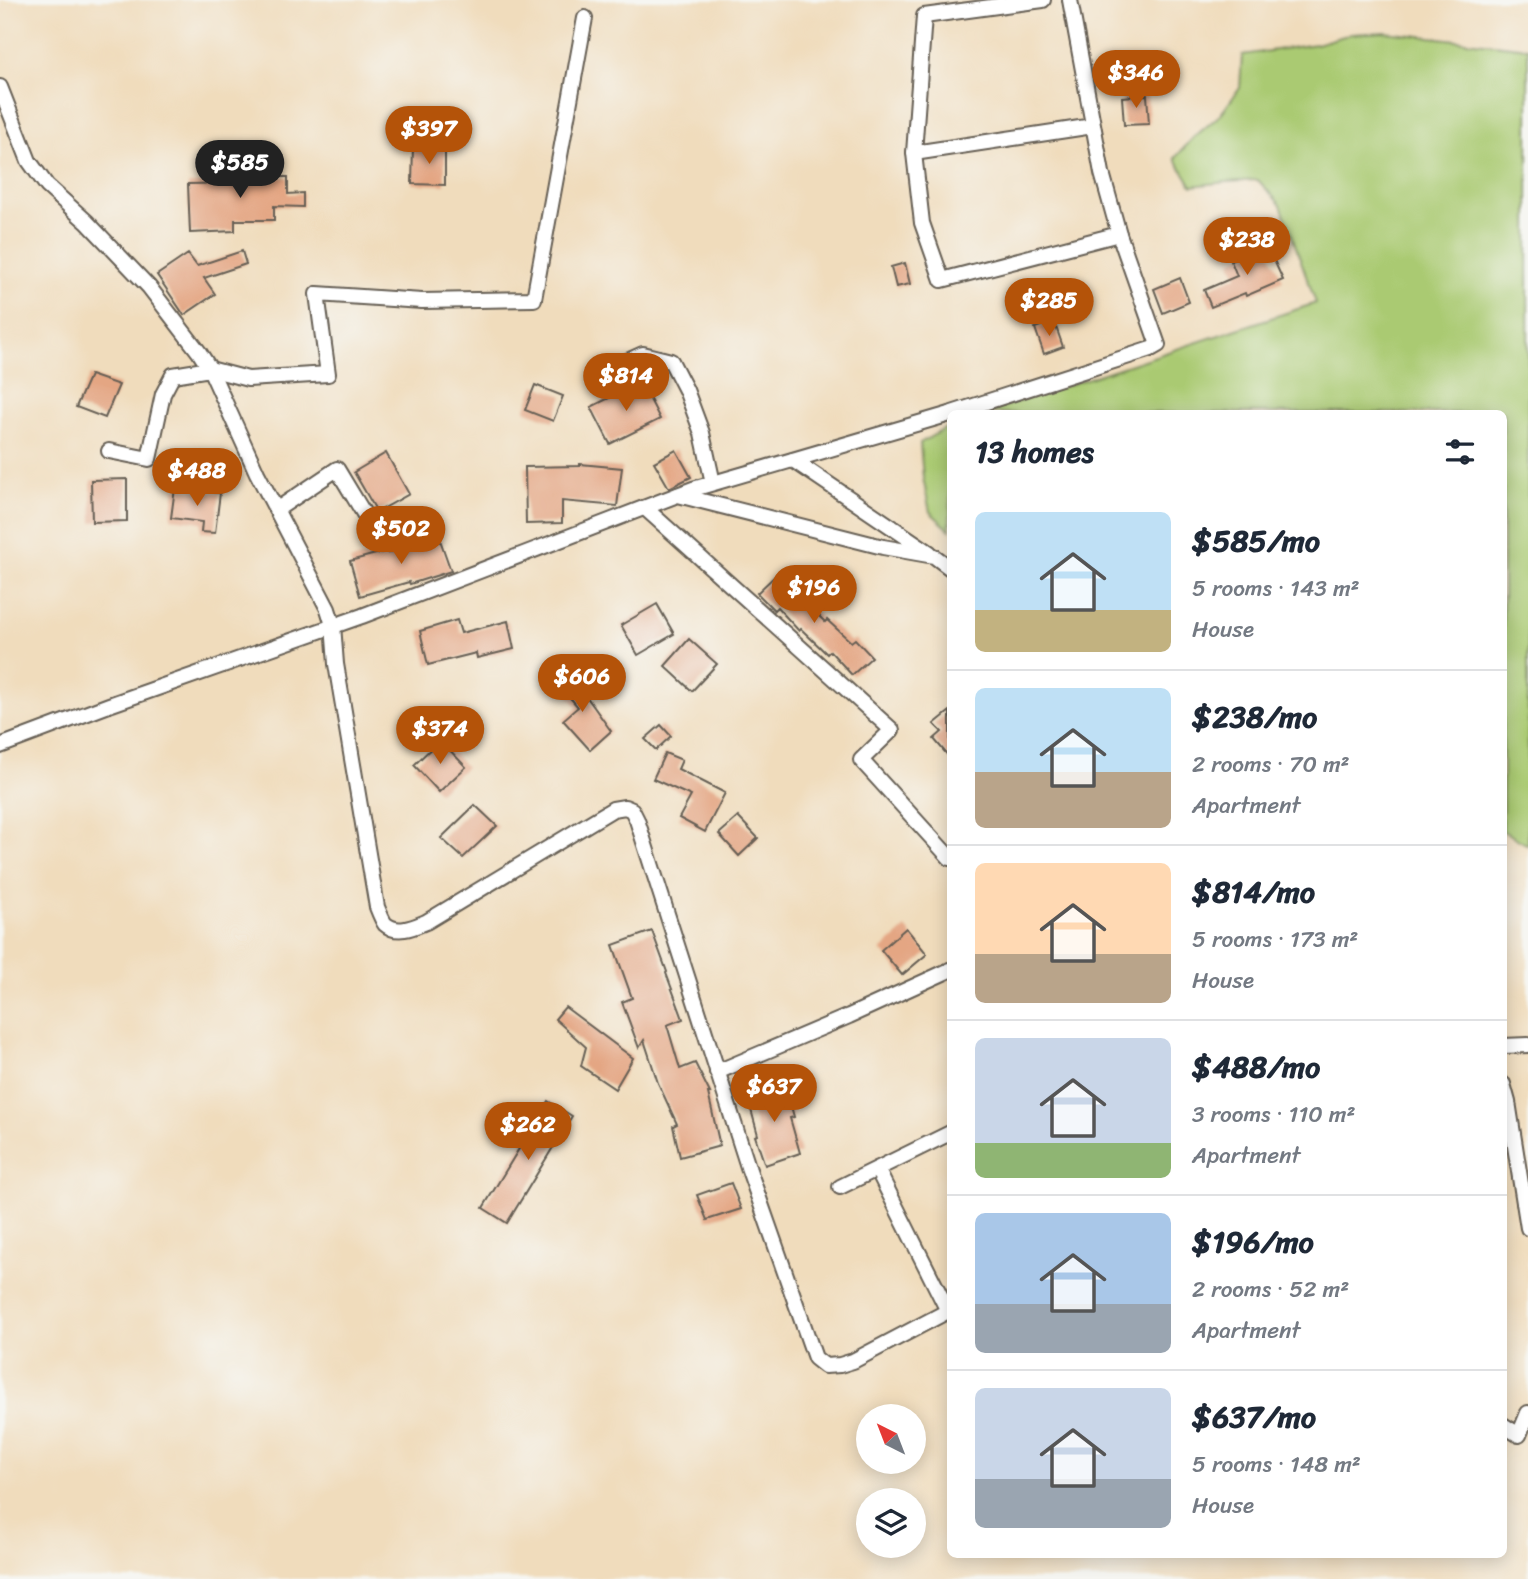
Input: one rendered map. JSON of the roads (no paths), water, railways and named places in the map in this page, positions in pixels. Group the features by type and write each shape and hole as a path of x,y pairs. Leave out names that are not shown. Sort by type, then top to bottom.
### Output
{"street":[{"path":"1043,0 923,16 914,153 922,223 942,280 1119,234"},
{"path":"960,410 1158,345 1119,234 1102,173 1070,0"},
{"path":"109,451 149,459 163,394 173,375 209,369 248,379 328,374 317,294 422,301 534,299 585,18"},
{"path":"0,87 29,161 47,186 87,222 149,287 199,352 242,443 328,609 333,625 336,664 374,894 385,923 396,929 409,929 426,922 613,809 625,807 632,810 749,1170 815,1358 825,1366 853,1361 947,1312"},
{"path":"914,153 1093,126"},
{"path":"601,373 643,354 671,362 686,390 702,433 713,483"},
{"path":"0,746 362,616 678,495 947,414"},
{"path":"793,460 947,566"},
{"path":"276,510 337,470 375,532"},
{"path":"678,495 883,547 934,556"},
{"path":"645,508 892,730 862,760 947,855"},
{"path":"717,1072 947,971"},
{"path":"1507,1046 1528,1045"},
{"path":"1507,1098 1528,1228"},
{"path":"840,1187 947,1134"},
{"path":"877,1169 947,1307"},
{"path":"1507,1428 1519,1435 1528,1413"}]}
